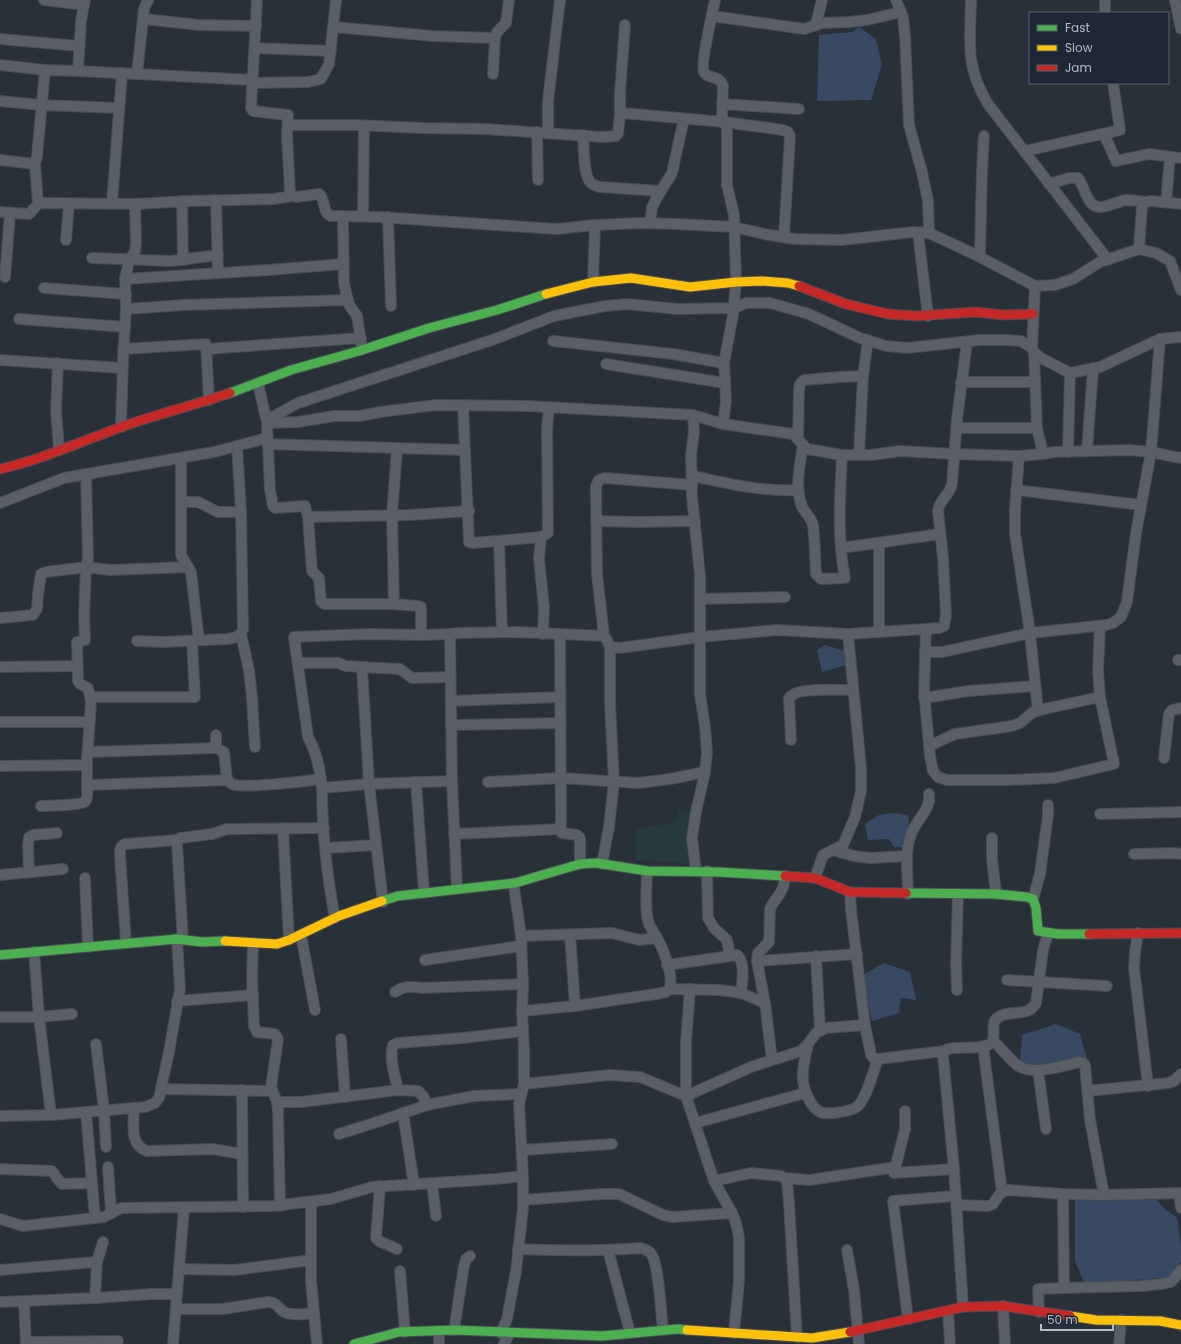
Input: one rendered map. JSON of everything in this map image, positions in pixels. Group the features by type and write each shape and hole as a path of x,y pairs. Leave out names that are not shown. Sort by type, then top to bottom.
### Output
{"street":[{"path":"44,0 84,3 81,21 78,71"},
{"path":"137,74 144,9 148,0"},
{"path":"256,0 255,48 251,108 252,110 288,115 287,136 290,192 293,196"},
{"path":"0,65 45,70 207,77 253,81 308,82 321,79 329,64 336,0"},
{"path":"493,74 495,38 497,32 506,23 509,0"},
{"path":"548,133 548,101 560,0"},
{"path":"715,0 703,66 704,72 707,75 718,78 722,81 723,86 722,118 727,128 728,185 734,215 736,286 724,364 726,401 723,424"},
{"path":"816,24 822,0"},
{"path":"896,0 901,12 905,37 909,125 922,172 928,201 929,233"},
{"path":"971,0 969,47 971,62 979,87 988,104 1049,184 1104,261"},
{"path":"1105,0 1105,12"},
{"path":"1175,0 1181,29"},
{"path":"712,16 804,29 810,28 816,24 867,20 901,12"},
{"path":"144,19 199,25 256,26"},
{"path":"288,125 486,129 602,137 616,136 618,133 620,114 625,25"},
{"path":"334,27 433,36 495,38"},
{"path":"0,38 79,46"},
{"path":"255,48 331,51"},
{"path":"38,204 35,164 45,70"},
{"path":"112,203 122,73"},
{"path":"1025,152 1120,130 1113,84"},
{"path":"0,101 41,105 119,108"},
{"path":"722,104 799,109"},
{"path":"620,114 623,113 724,122 783,130 788,132 790,142 784,237"},
{"path":"650,223 652,208 672,173 684,119"},
{"path":"363,216 364,126"},
{"path":"537,132 538,180"},
{"path":"1104,134 1116,160 1149,154 1181,158"},
{"path":"583,135 586,170 588,179 592,184 600,187 661,191"},
{"path":"980,257 982,196 981,165 984,136"},
{"path":"1166,202 1170,157"},
{"path":"0,160 35,164"},
{"path":"1049,184 1069,178 1078,178 1090,203 1095,207 1102,208 1125,200 1181,204"},
{"path":"5,277 5,213 29,214 38,204 136,204 182,201 273,199 319,194 322,196 325,210 331,216 388,217 556,229 595,225 650,223 734,227 794,239 842,240 886,234 929,233 980,257 1035,286 1055,286 1073,279 1104,261 1139,249 1156,253 1170,261 1181,263"},
{"path":"216,200 218,273"},
{"path":"182,201 183,260"},
{"path":"1139,249 1142,207 1145,202"},
{"path":"66,240 69,204"},
{"path":"121,427 126,279 129,261 135,251 136,204"},
{"path":"341,216 344,284 349,305 357,316 362,349"},
{"path":"388,217 391,306"},
{"path":"593,282 595,225"},
{"path":"918,233 928,316"},
{"path":"92,258 129,261 183,260 218,255"},
{"path":"1170,261 1180,288"},
{"path":"126,279 343,264"},
{"path":"0,469 22,464 121,427 209,400 291,370 549,293 593,282 632,278 690,288 736,286 762,281 788,283 806,288 846,304 881,312 928,316 976,312 1033,317"},
{"path":"1035,286 1033,347 1037,428 1043,454"},
{"path":"44,288 126,294"},
{"path":"126,309 184,305 348,300"},
{"path":"266,418 298,403 495,339 554,316 605,306 627,304 677,309 760,302 776,304 809,314 868,340 896,348 967,342 1006,340 1020,341 1033,347 1051,364 1070,373 1100,367 1160,339 1181,337"},
{"path":"19,320 125,327"},
{"path":"206,349 361,338"},
{"path":"925,652 942,652 1030,633 1100,626 1113,623 1121,618 1127,602 1135,539 1151,452 1160,339"},
{"path":"859,455 863,376 868,340"},
{"path":"553,341 673,354 724,364"},
{"path":"610,647 620,648 700,637 777,630 848,634 940,628 944,626 943,558 938,511 939,504 942,499 951,491 956,428 967,342"},
{"path":"124,349 206,344 209,400"},
{"path":"0,360 122,368"},
{"path":"58,364 56,410 59,450"},
{"path":"606,364 725,383"},
{"path":"1087,451 1093,368"},
{"path":"1068,452 1070,373"},
{"path":"842,455 840,511 845,578 821,579 816,574 813,524 801,504 798,490 800,384 804,380 863,376"},
{"path":"961,382 1035,382"},
{"path":"258,383 266,418 272,506 275,508 305,506 308,517 312,571 320,578 321,601 324,604 394,604 421,607 421,635"},
{"path":"266,418 298,422 334,416 360,416 436,405 549,408 693,415 723,424 793,434 806,449 842,455 900,451 1019,456 1054,452 1129,450 1151,452 1181,458"},
{"path":"463,405 469,511 469,542 473,543 541,538 548,533 547,429 549,408"},
{"path":"693,415 694,432 691,455 700,576 700,694 707,753 706,772 696,812 692,838 696,871"},
{"path":"956,428 1037,428"},
{"path":"0,503 64,478 214,452 237,446 267,441 465,450"},
{"path":"237,446 241,512 243,629 241,634 252,698 255,747"},
{"path":"394,604 392,515 397,448"},
{"path":"1019,456 1014,510 1015,534 1030,633 1038,711"},
{"path":"90,698 195,698 196,604 191,572 181,555 181,458"},
{"path":"41,806 84,802 87,796 90,698 88,688 80,684 78,681 77,642 85,640 84,617 86,566 88,559 86,474"},
{"path":"602,864 614,782 610,703 610,647 604,636 597,574 596,486 599,480 605,478 692,480 783,491 798,490"},
{"path":"1016,490 1141,505"},
{"path":"181,502 198,502 218,512 241,512"},
{"path":"308,517 409,515 469,511"},
{"path":"596,521 696,521"},
{"path":"842,548 940,534"},
{"path":"541,538 539,559 544,607 543,634"},
{"path":"499,541 502,632"},
{"path":"879,543 879,632"},
{"path":"0,618 33,615 37,609 41,574 46,572 86,566 110,570 188,567"},
{"path":"700,599 785,597"},
{"path":"926,629 924,698 933,771 938,777 947,780 1009,780 1054,778 1114,764 1100,697 1098,671 1100,626"},
{"path":"335,918 330,893 324,828 322,783 315,748 308,737 294,637 502,632 604,636"},
{"path":"137,641 227,639 236,638 241,634"},
{"path":"452,634 450,638 452,781 457,889"},
{"path":"815,878 823,855 843,845 856,817 860,791 861,768 852,690 851,656 848,634"},
{"path":"560,635 561,829 562,833 577,835 580,838 580,864"},
{"path":"298,663 338,663 346,666 362,668 400,669 412,678 450,677"},
{"path":"0,667 78,666"},
{"path":"362,668 369,784 383,902"},
{"path":"924,698 968,691 1035,686"},
{"path":"791,740 789,698 793,694 812,690 852,690"},
{"path":"451,701 560,697"},
{"path":"929,746 955,734 1012,726 1020,723 1034,712 1100,697"},
{"path":"1164,758 1169,714 1172,710 1181,708"},
{"path":"0,722 90,722"},
{"path":"451,725 561,723"},
{"path":"216,735 216,748"},
{"path":"88,752 216,748 224,752 228,780"},
{"path":"0,766 87,765"},
{"path":"488,782 561,778 614,782 638,782 670,779 706,772"},
{"path":"87,785 228,780 233,784 239,785 284,783 369,784 452,781"},
{"path":"416,782 424,893"},
{"path":"908,894 908,840 927,807 930,799 929,794"},
{"path":"1048,805 1040,874 1034,899 1038,931 1048,933 1181,933"},
{"path":"1100,814 1181,812"},
{"path":"283,828 289,940"},
{"path":"126,943 120,856 121,846 125,844 178,840 180,838 212,834 227,829 324,828"},
{"path":"454,834 561,829"},
{"path":"29,872 28,845 30,837 33,835 57,833"},
{"path":"992,838 992,859 996,894"},
{"path":"0,1116 51,1115 145,1107 155,1103 159,1098 180,989 178,840"},
{"path":"326,848 376,845"},
{"path":"833,850 854,856 871,858 907,856"},
{"path":"1134,854 1181,854"},
{"path":"0,955 126,943 180,940 202,942 234,941 277,944 301,935 335,918 398,896 515,883 580,864 602,864 647,871 707,871 815,878 850,892 908,894 996,894 1028,897 1034,899"},
{"path":"0,875 63,869"},
{"path":"647,871 648,917 650,925 665,956 671,978 670,989"},
{"path":"707,871 708,918 714,928 727,940 730,956"},
{"path":"772,1060 765,1003 757,961 758,953 769,942 770,909 785,886 785,876"},
{"path":"85,878 88,947"},
{"path":"504,1344 516,1271 523,1200 519,1104 522,1089 524,1048 522,1011 523,984 521,941 514,887 515,883"},
{"path":"850,892 869,1052 872,1057 878,1059 944,1051 951,1048 978,1047 990,1044 993,1040 994,1021 998,1017 1007,1014 1030,1011 1036,1003 1043,950 1048,933"},
{"path":"957,990 956,964 958,894"},
{"path":"425,960 521,941 570,934 612,933 639,940 657,938"},
{"path":"1138,933 1134,968 1148,1086"},
{"path":"570,934 575,1006"},
{"path":"301,935 315,1010"},
{"path":"253,943 253,1018 255,1030 257,1032 275,1034 278,1039 272,1079 272,1091 277,1102 280,1206"},
{"path":"34,952 51,1115"},
{"path":"757,961 857,954"},
{"path":"667,965 737,955 740,959 742,977 741,993"},
{"path":"816,956 820,1031"},
{"path":"1007,980 1107,986"},
{"path":"394,992 400,988 408,986 423,988 523,984"},
{"path":"522,1011 575,1006 656,994 666,992 670,989 719,990 741,993 765,1003"},
{"path":"690,990 686,1042 686,1096 714,1181 732,1213 739,1237 739,1281 734,1333"},
{"path":"177,1001 253,995"},
{"path":"0,1017 40,1017 72,1014"},
{"path":"339,1134 427,1105 474,1096 609,1075 640,1077 686,1096 751,1068 801,1051 816,1033 826,1028 865,1025"},
{"path":"398,1090 392,1058 393,1045 398,1043 463,1038 523,1031"},
{"path":"341,1039 345,1097"},
{"path":"993,1040 1018,1066 1025,1069 1052,1069 1080,1062 1085,1065 1090,1120 1104,1195"},
{"path":"96,1044 104,1110 106,1147"},
{"path":"808,1044 803,1071 803,1084 805,1094 816,1111 833,1113 857,1108 867,1090 878,1059"},
{"path":"983,1046 1002,1192"},
{"path":"944,1051 943,1060 954,1169 963,1307"},
{"path":"1038,1070 1046,1129"},
{"path":"1087,1091 1168,1083 1174,1081 1181,1074"},
{"path":"161,1089 272,1091"},
{"path":"242,1090 243,1207"},
{"path":"277,1102 301,1102 398,1090 418,1091 424,1096 427,1105"},
{"path":"695,1124 805,1094"},
{"path":"134,1108 134,1138 137,1145 141,1149 147,1151 213,1149 242,1154"},
{"path":"905,1111 905,1129 894,1173 954,1169"},
{"path":"86,1112 95,1218"},
{"path":"403,1113 414,1185"},
{"path":"522,1150 612,1144"},
{"path":"714,1181 751,1173 810,1180 896,1167"},
{"path":"108,1168 111,1212"},
{"path":"0,1169 52,1171 62,1184 92,1184"},
{"path":"0,1219 23,1226 104,1217 121,1208 280,1206 331,1199 358,1190 380,1186 414,1185 523,1176"},
{"path":"785,1178 788,1189 797,1337"},
{"path":"432,1183 436,1216"},
{"path":"380,1186 376,1238 378,1241 397,1250"},
{"path":"908,1319 893,1201 956,1201 988,1206 993,1204 1002,1192 1017,1190 1063,1194 1104,1195 1180,1193 1181,1208"},
{"path":"523,1200 619,1194 663,1215 672,1217 732,1213"},
{"path":"1063,1194 1064,1288"},
{"path":"311,1202 311,1281 317,1344"},
{"path":"173,1344 184,1208"},
{"path":"95,1298 98,1254 103,1242"},
{"path":"518,1249 548,1251 641,1248 648,1250 653,1256 656,1268 663,1330"},
{"path":"608,1250 630,1333"},
{"path":"847,1250 854,1290 859,1344"},
{"path":"454,1330 464,1266 466,1259 470,1256"},
{"path":"179,1270 235,1270 311,1260"},
{"path":"0,1270 97,1262"},
{"path":"1039,1312 1038,1289 1162,1284 1171,1282 1181,1270"},
{"path":"400,1271 405,1332"},
{"path":"0,1302 177,1294"},
{"path":"24,1301 26,1343 118,1341"},
{"path":"176,1309 222,1309 268,1302 275,1303 285,1312 292,1314 314,1314"},
{"path":"1003,1306 1005,1344"},
{"path":"354,1344 398,1332 454,1330 505,1333 571,1340 678,1329 812,1338 858,1331 908,1319 948,1312 963,1307 1003,1306 1096,1320 1160,1321 1181,1325"},
{"path":"948,1312 950,1344"},
{"path":"1119,1344 1121,1320"},
{"path":"439,1331 439,1344"}],"green space":[{"path":"679,810 694,813 691,864 636,860 635,829 676,822"}],"water":[{"path":"859,27 876,39 882,65 871,100 817,101 819,35 853,32"},
{"path":"825,645 849,652 847,665 822,672 817,650"},
{"path":"895,813 908,815 910,848 894,847 889,839 868,840 865,824 879,815"},
{"path":"884,963 910,972 916,1000 901,998 899,1013 872,1021 863,975"},
{"path":"1056,1024 1080,1034 1088,1063 1020,1066 1022,1035"},
{"path":"1075,1199 1157,1200 1164,1208 1177,1218 1181,1245 1181,1261 1174,1277 1085,1284 1075,1261"}],"traffic: fast":[{"path":"230,393 291,370 359,351 429,328 497,310 546,294"},
{"path":"382,901 398,896 515,883 580,864 597,863 647,871 718,872 785,876"},
{"path":"906,893 996,894 1027,897 1033,899 1036,908 1038,931 1058,934 1089,934"},
{"path":"0,955 177,939 202,942 225,941"},
{"path":"354,1344 399,1332 454,1330 602,1336 678,1329 687,1330"}],"traffic: slow":[{"path":"546,294 593,282 631,278 690,287 762,281 788,283 799,286"},
{"path":"225,941 277,944 289,940 339,916 382,901"},
{"path":"1070,1316 1096,1320 1160,1321 1181,1325"},
{"path":"687,1330 812,1338 850,1332"}],"traffic: jam":[{"path":"799,286 846,304 888,314 916,316 976,312 1004,315 1033,314"},
{"path":"0,469 44,456 144,419 230,393"},
{"path":"785,876 815,878 850,892 906,893"},
{"path":"1089,934 1181,933"},
{"path":"850,1332 963,1307 1003,1306 1070,1316"}]}
